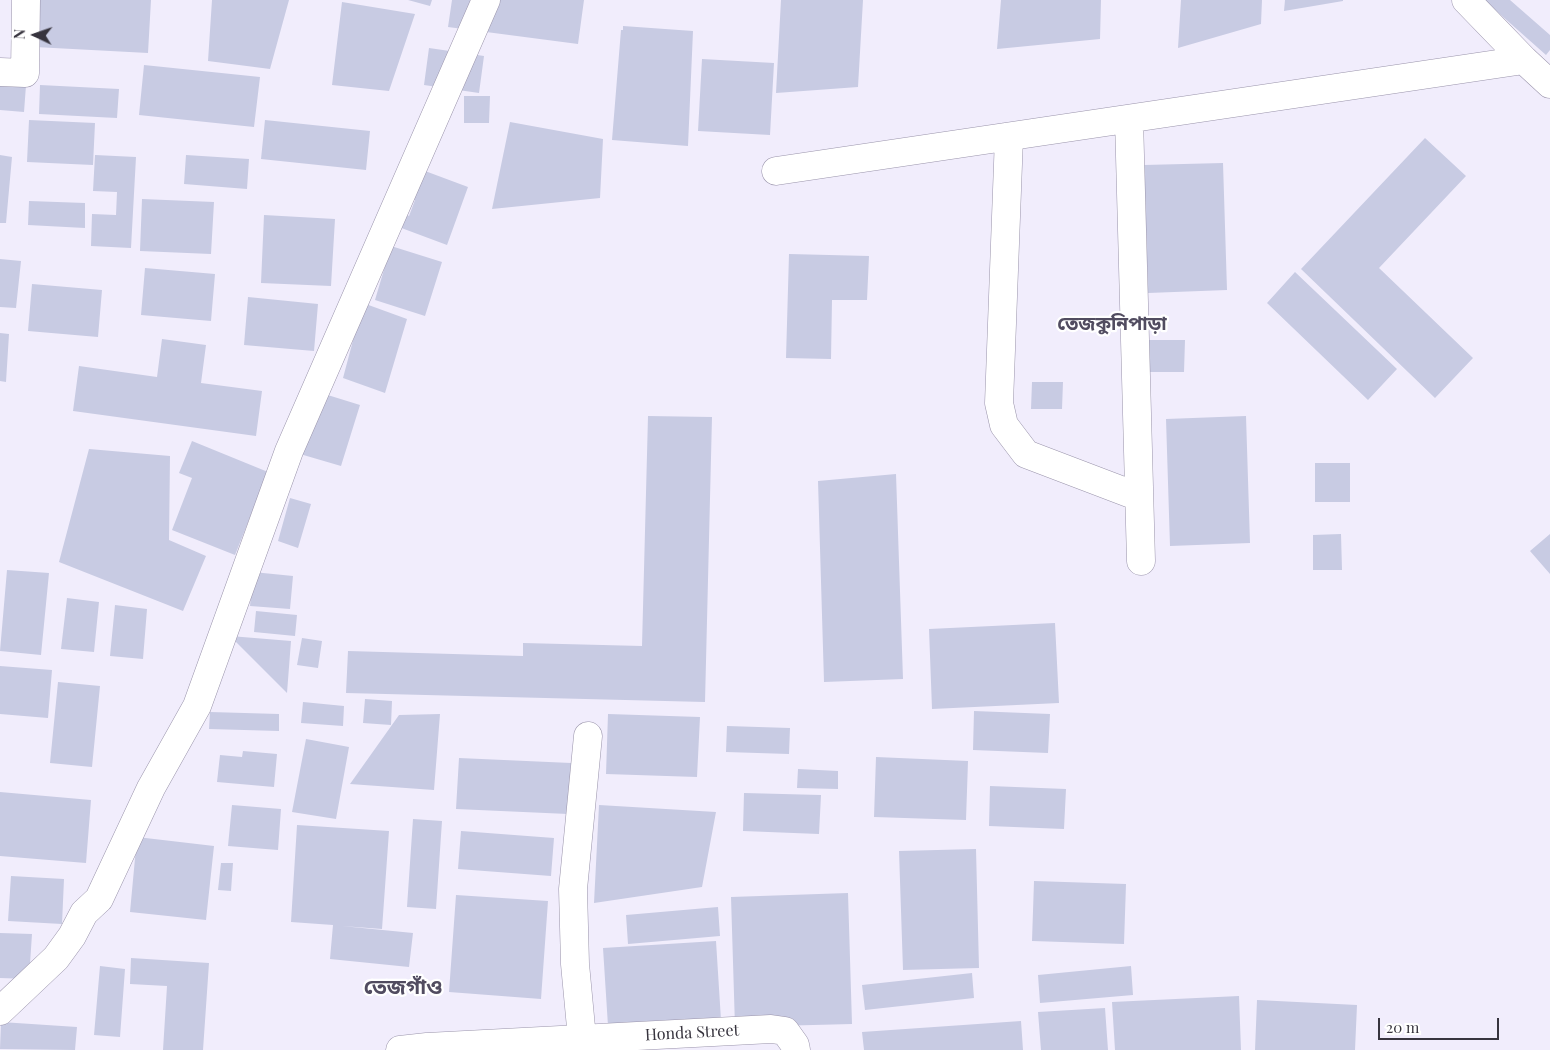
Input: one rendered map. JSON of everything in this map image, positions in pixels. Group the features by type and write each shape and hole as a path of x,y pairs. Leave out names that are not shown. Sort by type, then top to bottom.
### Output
{"street":[{"path":"0,72 25,73 26,0"},
{"path":"0,1011 56,958 72,936 84,913 99,899 151,788 197,706 289,451 486,0"},
{"path":"1466,0 1550,84"},
{"path":"776,171 1524,60"},
{"path":"1129,119 1141,562"},
{"path":"1009,136 999,403 1004,425 1026,454 1139,497"},
{"path":"582,1038 575,964 573,889 588,736"},
{"name":"Honda Street","path":"400,1050 582,1038 771,1029 785,1031 795,1045 796,1050"}],"building":[{"path":"38,0 151,0 148,53 35,47"},
{"path":"212,0 289,0 270,69 208,61"},
{"path":"408,0 432,0 430,6"},
{"path":"452,0 584,0 578,44 448,27"},
{"path":"781,0 863,0 858,87 776,93"},
{"path":"1001,0 1101,0 1100,39 997,49"},
{"path":"1181,0 1262,0 1261,24 1178,48"},
{"path":"1285,0 1343,0 1343,1 1284,11"},
{"path":"1484,0 1510,0 1550,35 1550,50 1546,55"},
{"path":"342,2 415,14 389,91 332,85"},
{"path":"623,26 693,31 688,146 612,140 621,30 623,30"},
{"path":"429,48 484,56 479,93 424,85"},
{"path":"702,59 774,63 770,135 698,131"},
{"path":"144,65 260,77 254,127 139,115"},
{"path":"0,70 27,72 24,112 0,110"},
{"path":"40,85 119,89 117,118 39,114"},
{"path":"464,96 490,96 489,123 464,123"},
{"path":"29,120 95,123 93,165 27,162"},
{"path":"265,120 370,131 366,170 261,159"},
{"path":"510,122 603,139 600,198 492,209"},
{"path":"1425,138 1466,176 1379,268 1473,358 1435,398 1301,269"},
{"path":"0,155 12,157 6,223 0,223"},
{"path":"95,155 136,157 131,248 91,246 92,214 116,215 117,192 93,191"},
{"path":"186,155 249,159 247,189 184,184"},
{"path":"1223,163 1227,290 1148,293 1144,165"},
{"path":"409,165 468,187 447,245 388,223 392,209 409,216 415,200 398,194"},
{"path":"142,199 214,202 211,254 140,251"},
{"path":"29,201 85,203 85,228 28,225"},
{"path":"264,215 335,219 331,286 261,283"},
{"path":"391,246 442,262 425,316 375,300"},
{"path":"789,254 869,256 867,300 832,300 831,359 786,358"},
{"path":"0,259 21,261 16,308 0,307"},
{"path":"145,268 215,274 211,321 141,315"},
{"path":"1295,272 1397,369 1368,400 1267,303"},
{"path":"32,284 102,290 98,337 28,331"},
{"path":"248,297 318,304 314,351 244,345"},
{"path":"363,303 407,319 385,393 343,378"},
{"path":"0,333 9,334 6,382 0,381"},
{"path":"162,339 206,345 201,383 262,391 256,436 73,411 79,366 157,377"},
{"path":"1140,340 1185,340 1184,372 1140,372"},
{"path":"1032,382 1063,382 1062,409 1031,409"},
{"path":"318,392 360,405 341,466 300,454"},
{"path":"648,416 712,417 705,702 346,693 348,651 523,656 523,643 642,646"},
{"path":"1246,416 1250,543 1170,546 1166,419"},
{"path":"192,441 268,472 235,555 172,530 192,478 179,473"},
{"path":"89,449 170,456 169,540 206,556 183,611 59,562"},
{"path":"1315,463 1350,463 1350,502 1315,502"},
{"path":"896,474 903,679 824,682 818,481"},
{"path":"290,498 311,504 298,548 278,541"},
{"path":"1341,534 1342,570 1313,570 1313,535"},
{"path":"1550,534 1550,574 1530,551"},
{"path":"7,570 49,573 41,655 0,651"},
{"path":"253,572 293,576 290,609 250,606"},
{"path":"67,598 99,602 94,652 61,649"},
{"path":"115,605 147,609 143,659 110,656"},
{"path":"256,611 297,615 295,636 254,632"},
{"path":"1055,623 1059,703 932,709 929,629"},
{"path":"230,636 291,641 287,693"},
{"path":"302,638 322,641 318,668 297,665"},
{"path":"0,666 52,670 48,718 0,714"},
{"path":"58,682 100,686 92,767 50,763"},
{"path":"365,699 392,701 391,725 363,723"},
{"path":"303,702 344,706 343,726 301,723"},
{"path":"974,711 1050,714 1048,753 973,750"},
{"path":"210,712 279,714 279,731 209,729"},
{"path":"440,714 434,790 350,784 399,715"},
{"path":"608,714 700,717 697,777 606,774"},
{"path":"727,726 790,728 789,754 726,752"},
{"path":"306,739 349,747 336,819 292,812"},
{"path":"243,751 277,754 274,787 217,782 220,755 242,757"},
{"path":"876,757 968,761 966,820 874,817"},
{"path":"459,758 571,763 568,814 456,809"},
{"path":"798,769 838,771 838,789 797,788"},
{"path":"990,786 1066,789 1064,829 989,826"},
{"path":"0,792 91,800 86,863 0,856"},
{"path":"744,793 821,795 819,834 743,831"},
{"path":"232,805 281,809 278,850 228,846"},
{"path":"599,805 716,812 702,887 594,903"},
{"path":"413,819 442,821 436,909 407,907"},
{"path":"297,825 389,831 382,929 342,926 413,933 409,967 330,959 333,925 291,922"},
{"path":"461,831 554,838 551,876 458,869"},
{"path":"137,837 214,846 206,920 130,912"},
{"path":"976,849 979,968 903,970 899,851"},
{"path":"221,863 233,863 231,891 218,890"},
{"path":"11,876 64,879 62,924 8,921"},
{"path":"1034,881 1126,884 1124,944 1032,941"},
{"path":"848,893 852,1024 735,1027 731,897"},
{"path":"456,895 548,901 541,999 449,992"},
{"path":"718,907 720,936 628,944 626,915"},
{"path":"0,933 32,934 29,979 0,978"},
{"path":"716,941 721,1020 608,1026 603,948"},
{"path":"131,958 209,963 203,1050 163,1050 167,986 130,984"},
{"path":"100,966 125,969 120,1037 94,1035"},
{"path":"1131,966 1133,995 1040,1003 1038,975"},
{"path":"972,973 974,998 865,1010 862,985"},
{"path":"1239,996 1241,1050 1115,1050 1112,1002"},
{"path":"1257,1000 1357,1005 1355,1050 1255,1050"},
{"path":"1105,1008 1108,1050 1041,1050 1038,1012"},
{"path":"1021,1021 1023,1050 864,1050 862,1032"},
{"path":"1,1022 77,1027 75,1050 0,1049"}],"district":[{"name":"তেজকুনিপাড়া","path":"1112,324"},
{"name":"তেজগাঁও","path":"403,987"}]}
